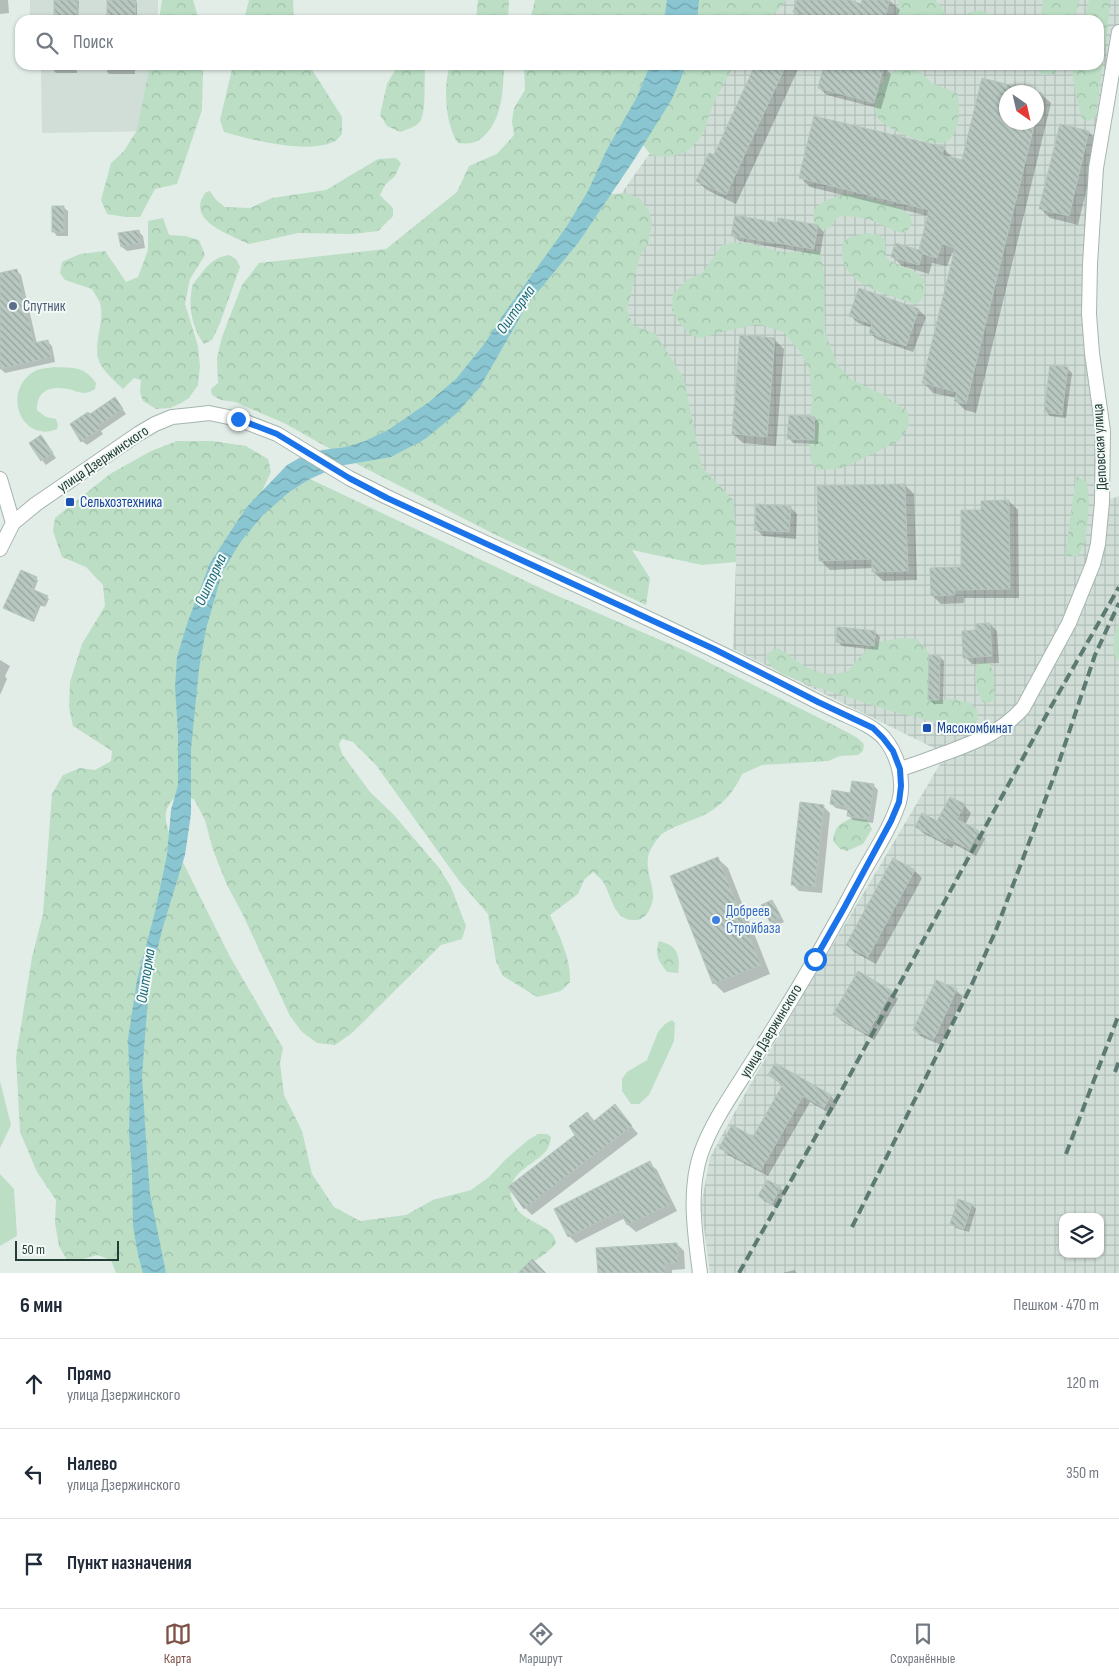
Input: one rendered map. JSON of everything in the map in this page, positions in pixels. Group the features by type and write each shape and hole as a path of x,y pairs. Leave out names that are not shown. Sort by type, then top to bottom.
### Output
{"street":[{"name":"Деповская улица","path":"900,769 980,740 995,732 1016,716 1037,684 1069,623 1093,564 1098,544 1102,502 1103,431 1092,353 1089,314 1090,264 1096,168 1119,32"},
{"name":"улица Дзержинского","path":"13,523 36,504 155,424 172,418 209,413 238,419 277,434 349,478 387,498 714,649 873,728 883,738 893,751 900,769 901,786 899,802 891,821 811,966 715,1122 701,1154 694,1208 700,1273"},
{"path":"0,479 13,523 0,548"}],"shaded area":[{"path":"30,0 158,0 158,15 30,15"},
{"path":"758,0 1119,0 1119,23 1096,168 1092,221 1103,502 1119,496 1119,1273 710,1273 701,1206 710,1157 751,1083 946,754 733,649 736,562 601,351 595,231 708,70 1104,70 1104,15 748,15"},
{"path":"41,70 158,70 159,131 42,133"}],"green space":[{"path":"162,0 193,0 198,15 160,15"},
{"path":"249,0 293,0 294,15 245,15"},
{"path":"478,0 509,0 508,15 476,15"},
{"path":"535,0 787,0 774,15 531,15"},
{"path":"899,0 935,0 946,15 897,15"},
{"path":"1043,0 1080,0 1075,15 1041,15"},
{"path":"1089,0 1111,0 1104,54 1104,15 1085,15"},
{"path":"981,10 990,15 967,15 968,13"},
{"path":"149,70 203,70 202,110 177,184 155,189 140,217 107,214 101,200 111,163 124,151 137,130"},
{"path":"232,70 312,70 342,117 342,134 337,140 322,145 309,147 294,146 249,139 224,132 220,120"},
{"path":"395,70 425,70 423,115 415,126 400,132 387,126 380,115 387,84"},
{"path":"449,70 504,70 501,103 495,121 478,141 458,143 454,135 450,126 446,105"},
{"path":"524,70 731,70 713,106 701,137 690,149 668,157 651,155 643,145 644,125 606,151 586,199 600,201 612,194 626,193 639,198 649,210 652,224 648,243 640,256 627,310 633,325 656,334 684,379 702,467 733,500 736,530 736,562 702,565 632,550 650,578 646,605 494,534 359,465 284,423 235,402 221,400 212,395 211,389 218,383 217,358 222,337 242,285 259,263 386,249 457,192 469,166 497,154 514,135 512,121 514,108 525,90"},
{"path":"914,70 925,76 931,83 957,93 959,113 957,127 951,139 939,143 919,140 897,132 880,121 875,109 879,89 888,75 895,71"},
{"path":"1038,70 1055,70 1054,74 1042,75"},
{"path":"1073,70 1102,70 1096,116 1089,121 1082,119"},
{"path":"396,158 401,163 395,176 385,185 380,195 393,208 393,216 378,231 352,234 298,233 249,244 212,225 201,211 201,202 206,192 210,191 216,200 225,207 250,208 272,198 326,190 378,159"},
{"path":"847,194 880,201 903,210 910,216 911,224 905,233 868,220 843,216 838,217 830,227 823,230 816,227 813,219 816,208 827,200"},
{"path":"163,218 169,235 185,236 199,240 205,255 190,279 185,304 198,346 200,366 198,385 189,398 181,403 170,408 156,409 143,401 140,392 141,380 134,378 123,389 102,367 97,351 101,317 100,303 92,289 65,280 60,273 62,262 80,254 105,251 126,282 138,277 148,250 148,221"},
{"path":"867,233 879,235 885,240 886,258 912,270 923,279 925,292 919,302 915,304 864,285 846,268 842,256 843,242 850,237"},
{"path":"734,242 746,243 781,252 820,251 824,273 825,332 837,364 852,380 884,395 908,412 909,426 899,441 843,468 819,470 811,462 809,444 812,399 809,369 799,350 783,332 759,324 701,338 690,335 679,322 672,310 673,294 687,280 703,272 722,245"},
{"path":"229,255 236,259 240,267 220,323 212,340 204,344 196,331 192,317 190,302 192,287 210,264 220,257"},
{"path":"55,367 78,369 87,373 96,383 95,389 90,392 80,393 56,388 42,394 39,398 37,410 46,417 56,419 58,425 57,429 45,432 34,429 25,423 17,402 24,380 35,371"},
{"path":"177,441 212,441 246,446 268,459 271,472 262,491 264,499 288,493 310,479 551,593 686,651 843,730 864,744 863,751 858,755 840,756 828,761 762,765 742,774 731,793 714,809 662,834 649,855 648,867 653,898 650,909 643,918 636,920 622,917 614,907 606,887 593,872 584,880 578,894 550,915 567,956 570,982 561,991 537,997 503,976 496,961 488,914 460,882 376,765 353,742 342,739 339,744 342,754 370,792 394,815 440,869 451,887 466,926 462,939 441,945 352,1033 335,1045 317,1043 302,1032 290,1016 227,885 213,850 205,820 194,799 179,794 167,808 166,823 170,836 229,955 283,1048 280,1063 284,1095 302,1131 312,1174 334,1207 360,1221 406,1215 433,1200 471,1190 489,1177 528,1140 538,1134 547,1134 551,1137 545,1152 519,1173 514,1180 511,1192 512,1199 518,1210 524,1216 550,1232 556,1244 517,1273 116,1273 111,1260 97,1255 83,1259 67,1260 59,1246 55,1223 56,1200 37,1172 20,1132 16,1057 32,957 43,914 52,794 63,775 80,768 95,770 111,761 112,751 73,726 69,707 70,682 82,644 105,606 103,585 86,567 62,557 53,531 55,518 110,474 151,451"},
{"path":"1076,476 1087,482 1089,503 1086,539 1078,557 1065,556"},
{"path":"1119,624 1119,661 1113,653 1114,634"},
{"path":"902,638 917,639 928,652 932,693 942,700 953,699 970,703 977,710 978,720 961,728 894,712 782,674 773,668 766,654 778,648 806,667 829,675 847,672 872,643"},
{"path":"981,662 990,664 993,671 995,700 988,703 983,702 976,684 977,665"},
{"path":"852,818 867,820 872,829 863,844 847,851 840,849 833,841 838,826"},
{"path":"659,941 674,948 679,961 678,973 667,972 660,961 657,954"},
{"path":"672,1020 675,1023 674,1041 649,1095 639,1104 631,1104 622,1091 622,1079 627,1072 647,1060 658,1032 665,1024"},
{"path":"0,1081 11,1125 0,1148"},
{"path":"0,1174 14,1189 17,1236 0,1246"}],"water":[{"path":"667,0 699,0 698,15 665,15"},
{"name":"Ошторма","path":"648,70 684,70 672,99 634,160 578,243 527,305 480,387 457,413 425,439 391,457 339,466 310,479 288,493 262,516 239,544 222,573 206,629 199,669 191,749 191,814 185,855 162,930 149,985 142,1076 150,1194 166,1273 143,1273 133,1226 129,1134 128,1039 137,980 155,912 167,855 171,810 178,785 178,733 175,687 177,657 188,621 210,563 246,508 287,465 303,456 322,450 346,447 365,441 388,430 429,402 456,379 485,343 567,226 588,191 606,151 637,97"}],"building":[{"path":"54,0 77,0 77,15 54,15"},
{"path":"107,0 136,0 135,15 107,15"},
{"path":"797,0 850,0 861,4 862,0 890,0 886,15 802,15 793,12"},
{"path":"753,70 784,70 726,195 696,181 709,153 714,155"},
{"path":"823,70 883,70 874,103 818,88"},
{"path":"982,78 1010,85 999,85 999,130 1033,130 966,404 954,401 957,392 922,383 955,248 942,244 937,258 922,254 919,265 891,257 895,243 919,250 929,210 799,178 814,116 944,147 942,155 962,160"},
{"path":"1060,124 1089,131 1069,216 1039,209"},
{"path":"52,206 64,206 64,232 52,232"},
{"path":"735,215 777,223 778,218 818,225 814,249 731,236"},
{"path":"139,230 141,243 121,247 118,233"},
{"name":"Спутник","path":"17,269 34,343 48,340 52,357 0,369 0,273"},
{"path":"859,288 919,309 906,346 869,333 872,324 849,316"},
{"path":"740,335 775,338 767,437 732,434"},
{"path":"1050,365 1068,367 1062,415 1044,412"},
{"path":"115,397 123,409 98,426 100,429 81,442 70,424 88,412 90,414"},
{"path":"789,415 815,417 814,440 787,439"},
{"path":"41,435 53,453 41,461 29,443"},
{"path":"905,484 908,571 872,572 872,559 819,561 817,486"},
{"path":"1009,500 1010,589 955,590 955,595 931,596 930,568 961,567 961,510 981,510 981,501"},
{"path":"756,504 791,506 789,532 754,530"},
{"path":"21,570 37,577 32,589 48,596 43,606 39,604 32,621 3,608"},
{"path":"990,623 992,656 963,658 962,631 976,630 976,624"},
{"path":"837,627 876,631 874,646 836,642"},
{"path":"929,655 940,655 939,700 928,700"},
{"path":"852,781 874,784 869,819 847,816 848,807 830,804 832,790 850,793"},
{"path":"950,797 965,804 957,819 979,831 969,849 947,838 945,842 915,827 922,813 937,821"},
{"path":"800,802 824,805 815,887 791,885"},
{"name":"Добреев Стройбаза","path":"718,857 761,965 713,984 670,876"},
{"path":"893,858 915,870 868,957 846,945"},
{"path":"772,900 781,917 770,922 761,905"},
{"path":"858,971 892,991 867,1034 833,1014"},
{"path":"936,980 957,989 934,1039 913,1030"},
{"path":"775,1063 831,1095 824,1108 803,1096 761,1170 719,1148 732,1125 753,1137 783,1084 768,1075"},
{"path":"615,1104 632,1126 524,1209 508,1187 575,1135 569,1126 587,1112 594,1121"},
{"path":"650,1161 671,1204 627,1225 620,1211 568,1237 554,1209"},
{"path":"767,1180 781,1187 772,1204 758,1196"},
{"path":"958,1199 972,1204 964,1229 950,1224"},
{"path":"677,1243 678,1263 665,1263 666,1273 598,1273 596,1248"},
{"path":"532,1259 546,1273 518,1273"}],"railway":[{"path":"739,1273 839,1095 1048,712 1119,587"},
{"path":"852,1227 972,984 996,930 1056,771 1095,655 1119,603"},
{"path":"1066,1154 1119,1014"},
{"path":"1115,1072 1119,1061"}],"place":[{"name":"Спутник","path":"13,306"},
{"name":"Сельхозтехника","path":"70,502"},
{"name":"Мясокомбинат","path":"927,728"},
{"name":"Добреев Стройбаза","path":"716,920"}],"route":[{"path":"238,419 277,434 349,478 387,498 714,649 873,728 893,751 900,769 901,786 899,802 891,821 815,959"}]}
